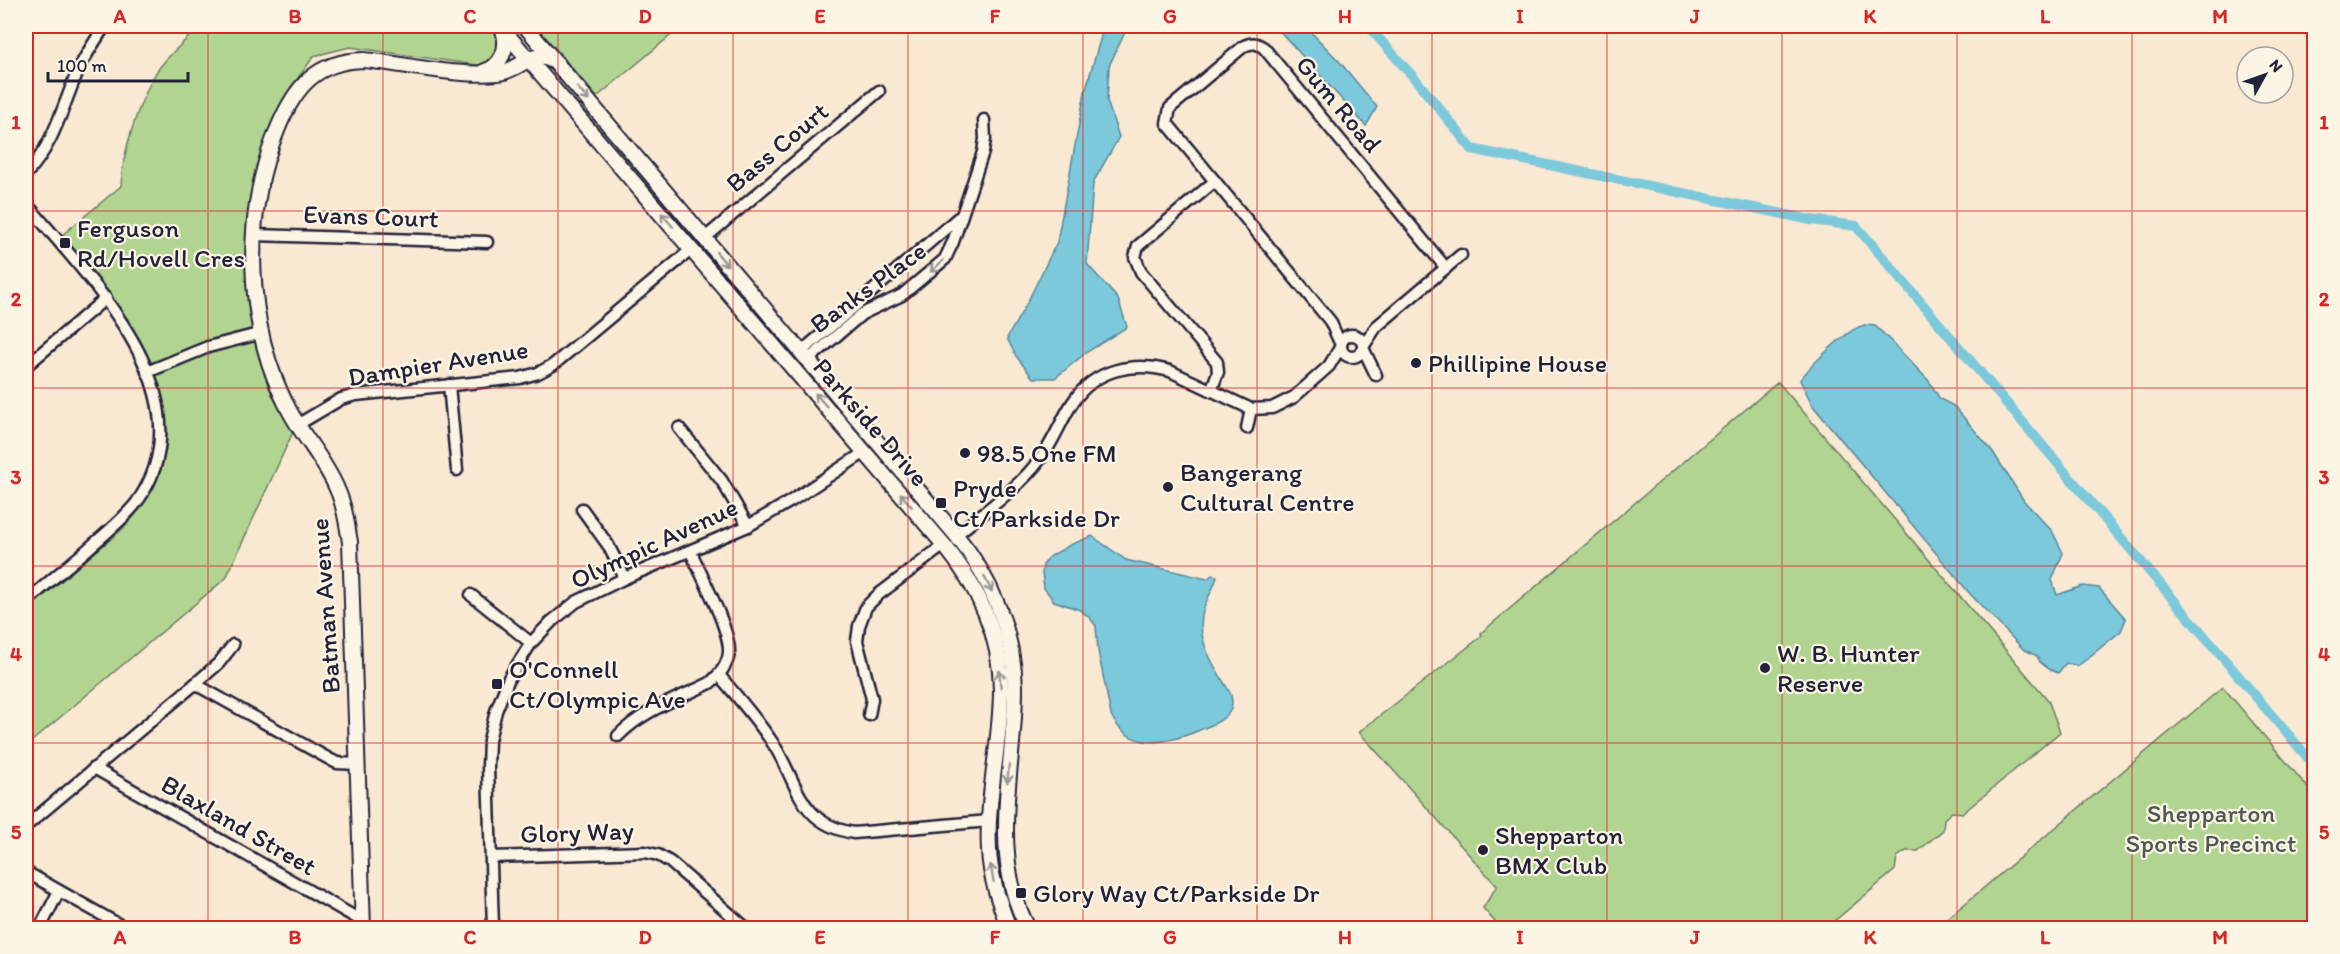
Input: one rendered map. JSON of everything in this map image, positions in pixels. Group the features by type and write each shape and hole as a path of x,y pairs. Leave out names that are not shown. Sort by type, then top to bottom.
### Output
{"street":[{"path":"26,174 46,148 75,78 105,26"},
{"path":"472,72 490,69 503,55 506,39 501,26"},
{"name":"Parkside Drive","path":"501,26 533,60 862,448 944,545 972,583 983,607 997,650 1001,690 989,821 989,847 998,901 1010,928"},
{"path":"516,26 533,45 533,60 545,57 558,64"},
{"name":"Parkside Drive","path":"525,26 956,535 987,580 1005,626 1015,685 1006,846 1012,886 1026,925"},
{"name":"Gum Road","path":"1341,345 1330,321 1167,123 1170,108 1244,46 1252,43 1264,48 1446,268"},
{"name":"Batman Avenue","path":"362,925 351,564 345,514 338,490 297,425 276,380 262,333 257,306 254,235 260,189 276,132 294,95 317,72 347,60 364,60 472,72 485,78 504,79 519,74 533,60"},
{"name":"Bass Court","path":"705,238 879,91"},
{"name":"Banks Place","path":"853,315 903,295 945,259 984,147 984,120"},
{"path":"1211,391 1218,372 1217,362 1141,272 1135,257 1138,246 1215,181"},
{"path":"26,203 106,298 125,328 147,372 155,394 160,429 155,466 138,500 116,524 26,602"},
{"name":"Banks Place","path":"805,356 962,214"},
{"name":"Evans Court","path":"254,235 487,242"},
{"path":"692,249 705,238"},
{"name":"Dampier Avenue","path":"297,425 341,399 356,395 520,378 538,373 553,365 692,249"},
{"path":"868,715 872,699 857,641 859,626 866,607 878,595 944,545 1026,475 1046,451 1073,401 1087,386 1123,367 1140,365 1170,371 1251,409 1282,405 1329,366 1359,355 1376,327 1461,255"},
{"path":"872,293 880,304"},
{"path":"26,366 106,298"},
{"name":"Gum Road","path":"1330,321 1353,335"},
{"path":"1329,366 1345,337 1376,327"},
{"path":"147,372 208,347 262,333"},
{"path":"1341,345 1344,354 1352,357 1376,375 1360,339 1353,335"},
{"path":"792,367 805,356"},
{"path":"449,385 457,470"},
{"path":"1247,428 1251,409"},
{"path":"679,428 722,481 748,526"},
{"path":"862,448 874,437"},
{"name":"Olympic Avenue","path":"494,928 489,740 496,711 509,678 531,643 550,622 576,602 625,578 748,526 791,501 837,469 862,448"},
{"path":"582,509 608,545 625,578"},
{"path":"618,736 631,722 643,714 710,682 719,675 727,663 728,640 691,552"},
{"path":"471,595 531,643"},
{"path":"26,826 195,684 219,663 233,645"},
{"path":"719,675 761,726 784,763 800,800 809,812 837,831 854,833 1006,820"},
{"path":"195,684 337,763 358,764"},
{"name":"Blaxland Street","path":"94,768 362,925"},
{"name":"Glory Way","path":"491,857 645,852 670,862 746,928"},
{"path":"26,872 125,928"},
{"path":"40,928 59,891"},
{"path":"1010,928 1026,925"}],"green space":[{"path":"189,26 502,26 499,55 484,66 350,47 314,56 287,93 259,171 248,241 271,385 293,432 226,578 26,746 26,611 125,527 152,488 165,450 166,412 156,374 138,338 115,302 62,235 121,186 124,159 142,101 158,70 194,31"},
{"path":"536,26 682,26 597,97"},
{"name":"W. B. Hunter Reserve","path":"1778,382 2048,700 2060,732 1963,813 1952,812 1944,819 1943,830 1918,851 1906,851 1897,857 1895,870 1826,928 1500,928 1483,908 1497,886 1359,732 1482,636 1481,633"},
{"name":"Shepparton Sports Precinct","path":"2223,687 2314,795 2314,928 1936,928"}],"water":[{"path":"1104,26 1128,26 1109,66 1107,101 1119,137 1093,183 1087,264 1118,299 1127,327 1087,352 1055,378 1033,378 1016,356 1007,338 1057,242 1085,92"},
{"path":"1275,26 1305,26 1339,61 1377,107 1366,126"},
{"path":"1875,326 1886,336 1929,381 1940,399 1954,406 1993,452 2024,501 2052,531 2063,553 2052,580 2057,595 2083,586 2099,588 2126,619 2121,631 2078,666 2066,663 2058,673 2040,662 2037,656 2023,649 1971,595 1813,406 1800,380 1840,340 1858,327"},
{"path":"1092,536 1126,560 1207,579 1212,575 1217,576 1203,611 1201,627 1206,648 1231,695 1231,709 1222,719 1188,735 1151,742 1128,735 1119,727 1111,715 1098,651 1096,626 1080,610 1054,601 1044,588 1043,565 1049,557"}],"waterway":[{"path":"1368,26 1472,149 1811,220 1856,226 2314,765"}],"place":[{"name":"Ferguson Rd/Hovell Cres","path":"65,243"},
{"name":"Phillipine House","path":"1416,363"},
{"name":"98.5 One FM","path":"965,453"},
{"name":"Bangerang Cultural Centre","path":"1168,487"},
{"name":"Pryde Ct/Parkside Dr","path":"941,503"},
{"name":"W. B. Hunter Reserve","path":"1765,668"},
{"name":"O'Connell Ct/Olympic Ave","path":"497,684"},
{"name":"Shepparton BMX Club","path":"1483,850"},
{"name":"Glory Way Ct/Parkside Dr","path":"1021,893"}]}
